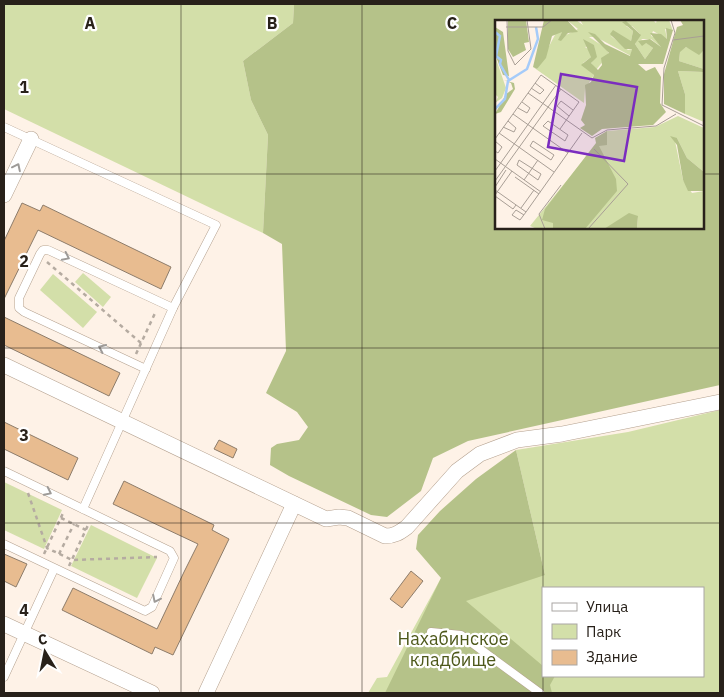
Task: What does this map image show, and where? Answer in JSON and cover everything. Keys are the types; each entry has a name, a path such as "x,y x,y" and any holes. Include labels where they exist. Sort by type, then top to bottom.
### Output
{"street":[{"path":"4,195 31,139"},
{"path":"4,364 326,519 348,518 385,536 398,534 407,528 457,471 480,454 517,440 562,434 720,402"},
{"path":"206,693 294,504"},
{"path":"4,624 152,693"}],"lane":[{"path":"4,127 216,225 173,308 83,509"},
{"path":"146,369 19,308 19,298 43,250 54,251 173,308"},
{"path":"4,471 170,551 174,556 174,562 152,607 145,611 4,544"},
{"path":"4,677 54,569"},
{"path":"431,632 460,634 540,693"}],"path":[{"path":"39,256 141,343"},
{"path":"132,362 160,302"},
{"path":"24,481 47,548 72,560 174,556"},
{"path":"40,562 69,502"},
{"path":"65,574 94,515"},
{"path":"61,518 86,530"},
{"path":"59,554 74,524"}],"green space":[{"path":"4,4 294,4 293,23 243,61 251,100 268,135 263,233 4,109"},
{"path":"294,4 720,4 720,385 468,441 433,458 421,491 387,517 371,515 270,465 271,448 277,444 299,440 308,427 297,412 266,393 286,351 282,244 263,233 268,135 251,100 243,61 293,23"},
{"path":"83,273 111,297 103,307 75,282"},
{"path":"53,274 97,312 83,328 40,290"},
{"name":"Нахабинское кладбище","path":"720,410 720,693 368,693 377,678 387,677 441,578 545,575 516,450 628,432"},
{"name":"Нахабинское кладбище","path":"516,450 545,575 466,601 542,665 542,677 554,677 550,685 552,693 385,693 441,578 416,549 418,535 440,511 476,479"},
{"path":"4,482 62,510 44,549 4,530"},
{"path":"91,525 157,558 137,598 71,566"}],"building":[{"path":"22,203 40,211 43,205 171,267 161,289 38,230 4,299 4,241"},
{"path":"4,317 120,373 109,396 4,345"},
{"path":"4,422 78,458 68,480 4,449"},
{"path":"219,440 237,449 233,458 214,449"},
{"path":"124,481 214,525 212,530 229,539 173,655 155,647 152,654 62,610 73,588 157,629 198,544 113,504"},
{"path":"4,554 27,564 16,587 4,581"},
{"path":"411,571 423,581 402,608 390,599"}]}
